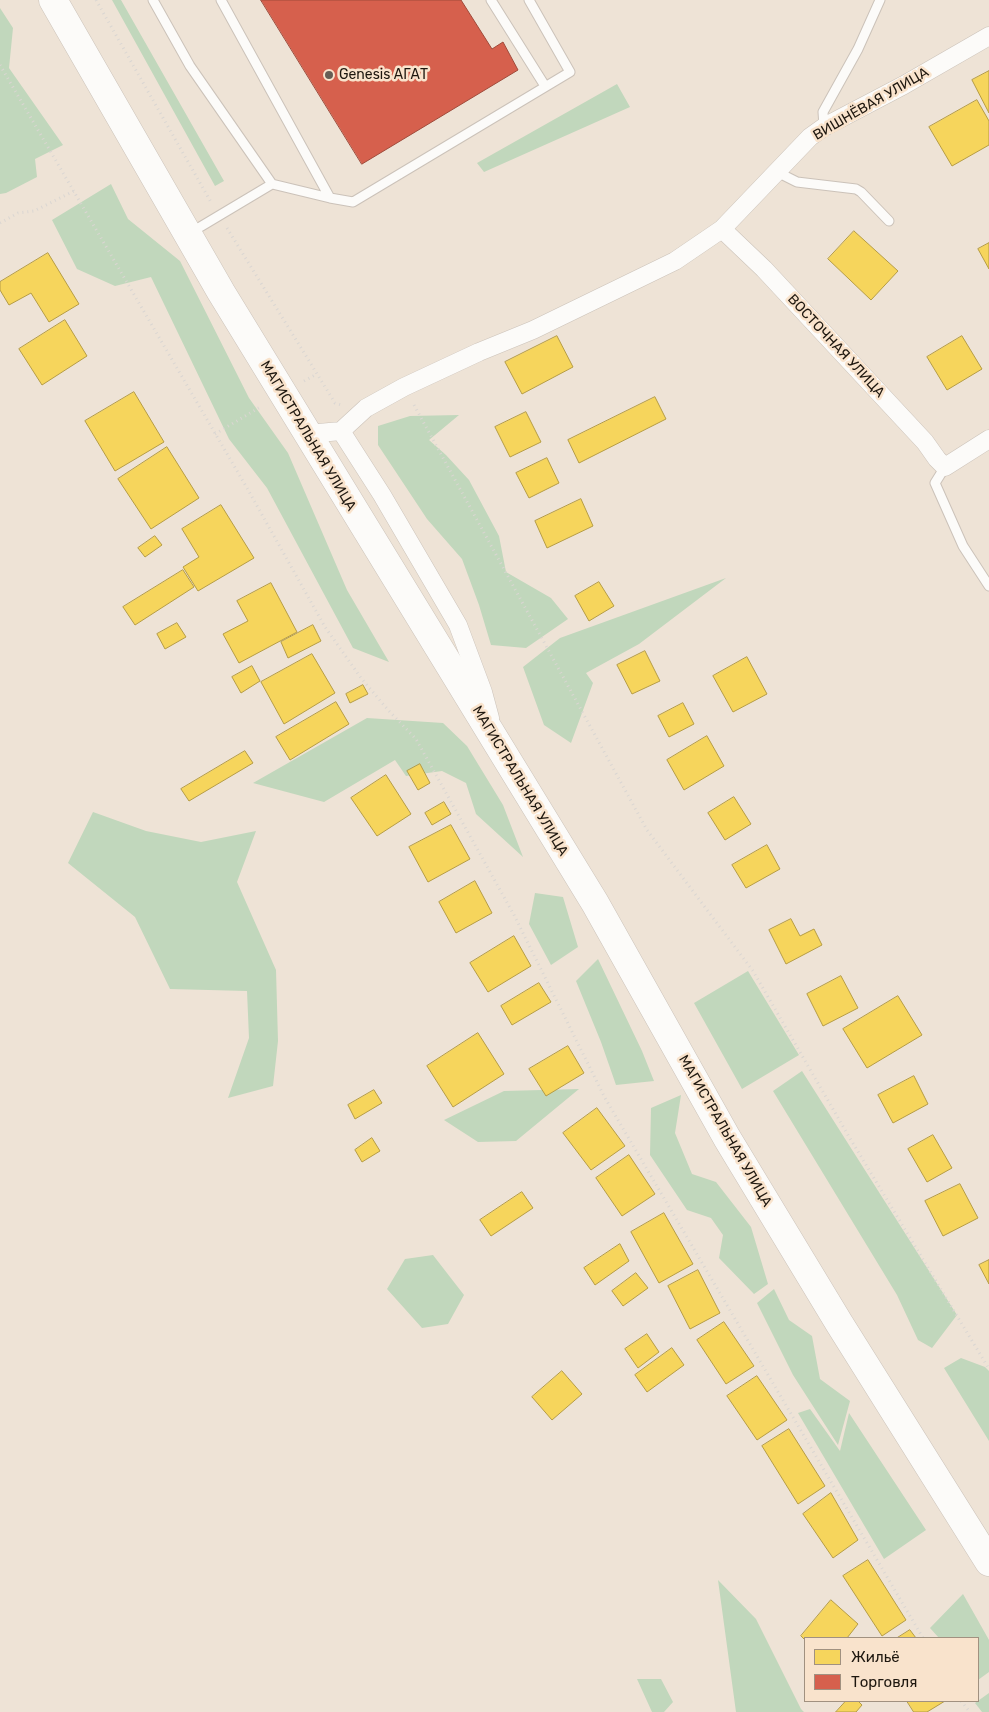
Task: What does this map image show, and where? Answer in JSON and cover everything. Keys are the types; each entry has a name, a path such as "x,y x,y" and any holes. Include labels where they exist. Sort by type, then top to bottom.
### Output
{"main road":[{"name":"МАГИСТРАЛЬНАЯ УЛИЦА","path":"52,0 188,235 307,434 595,902 727,1138 839,1323 989,1562"}],"street":[{"name":"ВИШНЁВАЯ УЛИЦА","path":"341,431 366,408 404,387 479,352 533,330 675,261 722,229 810,137 824,127 989,36"},
{"name":"ВОСТОЧНАЯ УЛИЦА","path":"722,229 764,269 925,442 945,467"},
{"path":"307,434 341,431 382,495 458,625 483,692 496,742"},
{"path":"945,467 989,439"}],"lane":[{"path":"153,0 190,66 272,184 353,202 570,72 529,0"},
{"path":"221,0 330,198"},
{"path":"491,0 545,86"},
{"path":"824,127 823,112 858,49 880,0"},
{"path":"777,172 797,182 856,189 888,221"},
{"path":"188,235 272,184"},
{"path":"945,467 935,483 963,546 989,586"}],"path":[{"path":"96,0 219,216 335,403 343,405"},
{"path":"0,65 326,627 361,678 416,739 514,915 605,1098 922,1637"},
{"path":"0,223 18,213 34,211 74,191"},
{"path":"404,387 647,830 753,970 848,1134 989,1369"}],"green space":[{"path":"112,0 121,0 224,181 215,186"},
{"path":"0,8 13,28 9,68 63,145 35,159 37,177 6,193 0,194"},
{"path":"617,84 630,107 484,172 477,163"},
{"path":"111,184 128,219 180,261 249,398 288,453 347,590 389,662 353,648 267,488 229,439 151,277 115,286 77,269 52,220"},
{"path":"459,415 429,440 469,480 499,536 506,572 551,598 568,619 526,648 491,645 462,559 427,519 378,445 378,426 410,416"},
{"path":"726,578 639,644 586,673 593,683 571,743 544,725 523,667 560,638"},
{"path":"367,718 443,723 467,746 503,805 523,857 476,814 466,783 442,771 406,776 395,760 324,802 253,783"},
{"path":"93,812 146,831 201,842 256,831 237,882 276,970 278,1041 273,1086 228,1098 249,1038 247,991 170,989 135,917 68,863"},
{"path":"535,893 563,897 578,947 551,965 529,924"},
{"path":"598,959 642,1051 654,1081 616,1085 576,981"},
{"path":"748,971 799,1055 742,1089 694,1003"},
{"path":"802,1071 957,1315 932,1348 918,1340 897,1295 773,1091"},
{"path":"579,1089 516,1141 478,1142 444,1120 504,1091"},
{"path":"681,1095 675,1133 692,1174 716,1182 751,1227 768,1284 754,1294 719,1258 723,1235 711,1218 687,1210 650,1155 651,1108"},
{"path":"433,1255 464,1295 448,1324 422,1328 387,1289 405,1259"},
{"path":"774,1289 789,1320 812,1336 820,1379 850,1401 838,1445 793,1375 757,1303"},
{"path":"961,1358 985,1367 989,1371 989,1441 944,1368"},
{"path":"810,1409 840,1451 849,1413 926,1530 884,1559 798,1413"},
{"path":"718,1580 756,1619 804,1712 736,1712"},
{"path":"963,1594 989,1640 989,1672 979,1679 979,1637 938,1637 930,1628"},
{"path":"637,1679 661,1679 673,1702 664,1712 652,1712"},
{"path":"989,1693 989,1712 982,1712 975,1703 979,1702"}],"building: Жильё":[{"path":"989,71 989,113 972,80"},
{"path":"977,100 989,121 989,145 952,166 929,127"},
{"path":"854,231 898,271 871,300 828,259"},
{"path":"989,243 989,269 978,249"},
{"path":"48,253 79,304 49,322 31,293 9,305 0,290 0,282"},
{"path":"65,320 87,356 42,385 19,349"},
{"path":"557,336 573,367 522,394 505,362"},
{"path":"962,336 982,369 947,390 927,357"},
{"path":"134,392 164,442 115,471 85,421"},
{"path":"655,397 666,419 579,463 568,440"},
{"path":"526,412 541,442 510,457 495,427"},
{"path":"167,447 199,498 151,529 118,479"},
{"path":"547,458 559,483 529,498 516,473"},
{"path":"581,499 593,526 547,548 535,521"},
{"path":"221,505 254,558 198,591 183,567 199,557 182,529"},
{"path":"155,536 162,545 145,557 138,548"},
{"path":"183,570 194,587 135,625 123,607"},
{"path":"599,582 614,606 589,621 575,596"},
{"path":"271,583 297,632 239,663 223,634 248,621 237,601"},
{"path":"177,623 186,637 165,649 157,634"},
{"path":"313,625 321,641 288,658 281,642"},
{"path":"645,651 660,681 632,694 617,665"},
{"path":"312,654 335,693 284,724 261,682"},
{"path":"747,657 767,694 733,712 713,676"},
{"path":"252,666 260,681 241,693 232,677"},
{"path":"363,685 368,694 350,703 346,694"},
{"path":"336,702 349,724 290,760 276,737"},
{"path":"683,703 694,724 669,737 658,716"},
{"path":"707,736 724,766 684,790 667,760"},
{"path":"245,751 253,763 189,801 181,789"},
{"path":"420,764 430,783 418,790 407,771"},
{"path":"386,775 411,814 377,836 351,798"},
{"path":"734,797 751,824 725,840 708,813"},
{"path":"444,802 451,814 432,825 425,813"},
{"path":"451,825 470,859 428,882 409,847"},
{"path":"767,845 780,869 746,888 732,865"},
{"path":"475,881 492,913 456,933 439,902"},
{"path":"791,919 800,936 814,929 822,945 786,964 769,930"},
{"path":"514,936 531,966 488,992 470,963"},
{"path":"841,976 858,1008 823,1026 807,994"},
{"path":"539,983 551,1002 512,1025 501,1006"},
{"path":"898,996 922,1035 867,1068 843,1029"},
{"path":"478,1033 504,1074 453,1107 427,1066"},
{"path":"568,1046 584,1073 546,1096 529,1069"},
{"path":"914,1076 928,1104 893,1123 878,1095"},
{"path":"374,1090 382,1103 355,1119 348,1105"},
{"path":"597,1108 625,1146 591,1170 563,1133"},
{"path":"933,1135 952,1168 927,1182 908,1149"},
{"path":"372,1138 380,1151 362,1162 355,1150"},
{"path":"629,1155 655,1194 622,1216 596,1178"},
{"path":"960,1184 978,1218 943,1236 925,1201"},
{"path":"522,1192 533,1208 491,1236 480,1220"},
{"path":"664,1213 693,1264 659,1283 631,1232"},
{"path":"620,1244 629,1261 595,1285 584,1268"},
{"path":"989,1260 989,1284 979,1265"},
{"path":"698,1270 720,1313 690,1329 668,1286"},
{"path":"636,1273 648,1288 623,1306 612,1291"},
{"path":"724,1322 754,1366 726,1384 697,1340"},
{"path":"647,1334 659,1352 638,1368 625,1349"},
{"path":"672,1348 684,1365 647,1392 635,1375"},
{"path":"562,1371 582,1394 552,1420 532,1397"},
{"path":"757,1376 787,1420 757,1440 727,1396"},
{"path":"789,1429 825,1486 798,1504 762,1446"},
{"path":"831,1493 858,1540 833,1558 803,1514"},
{"path":"868,1560 906,1620 882,1636 843,1576"},
{"path":"831,1600 858,1624 848,1637 804,1637 804,1639 801,1636"},
{"path":"910,1630 915,1637 899,1637"},
{"path":"845,1702 859,1702 862,1705 856,1712 836,1712"},
{"path":"908,1702 943,1702 927,1712 914,1712"}],"building: Торговля":[{"path":"261,0 461,0 492,49 503,42 518,70 362,164"}],"place":[{"name":"Genesis АГАТ","path":"329,75"}]}
